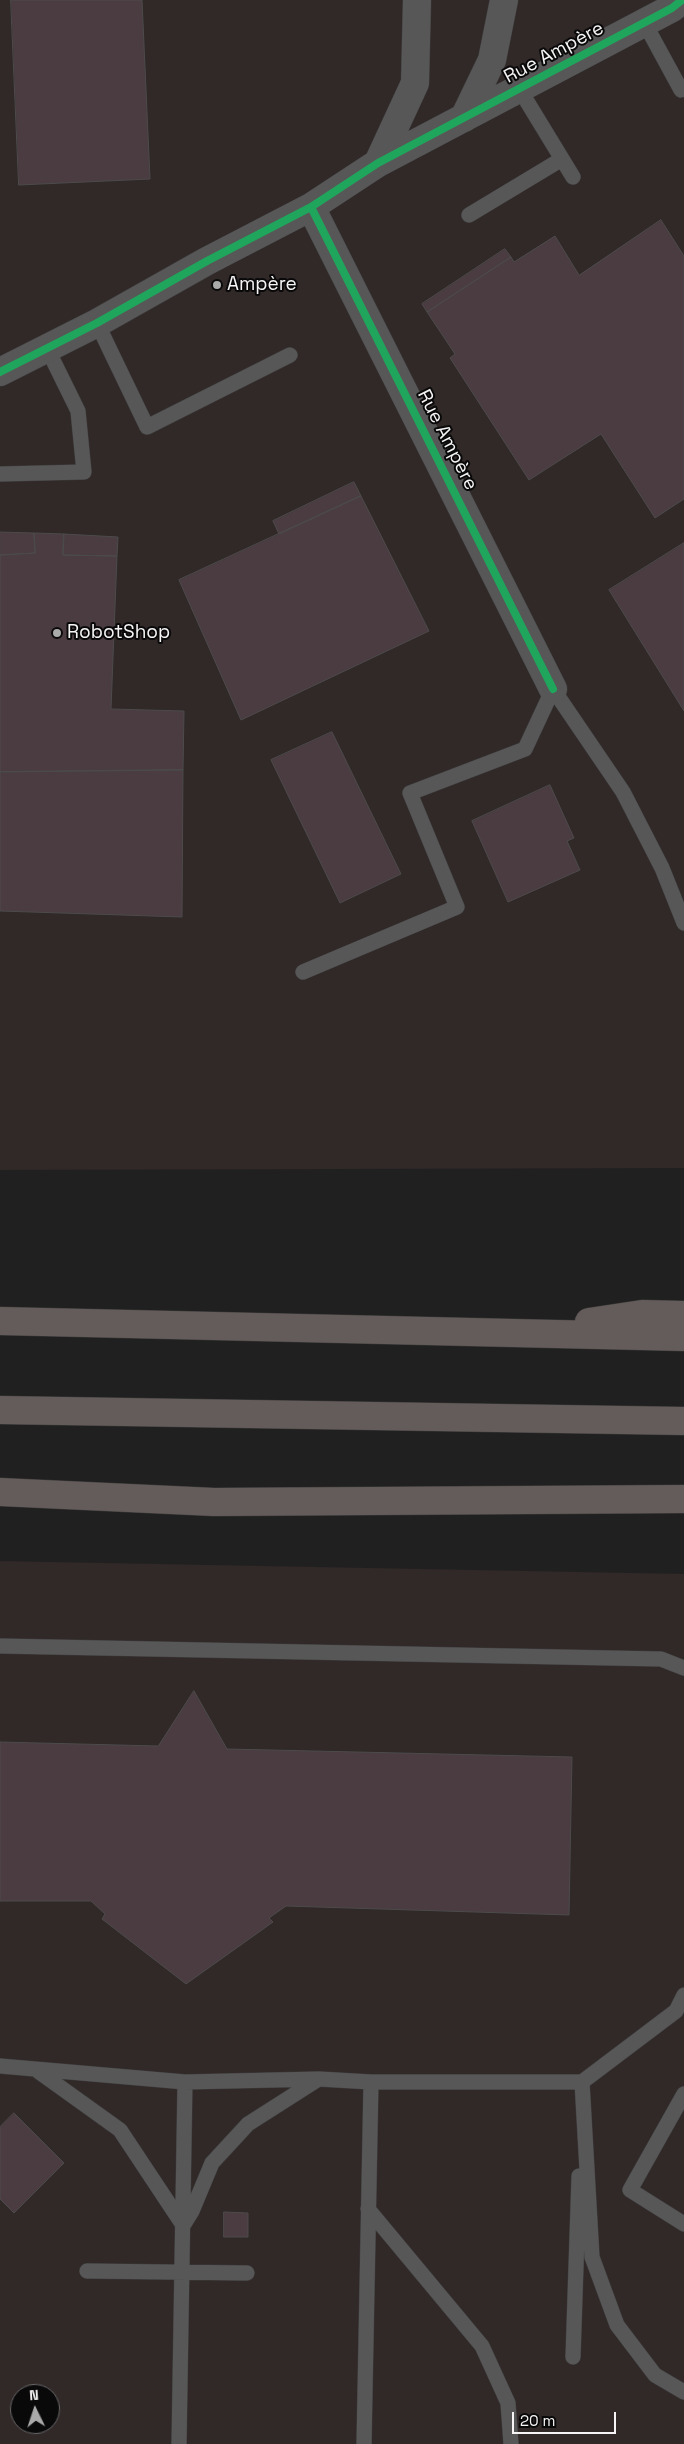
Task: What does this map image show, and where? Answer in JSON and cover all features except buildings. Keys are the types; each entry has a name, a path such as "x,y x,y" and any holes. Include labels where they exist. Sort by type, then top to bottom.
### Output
{"highway":[{"path":"516,1332 642,1314 684,1315"},
{"path":"0,1321 516,1332 684,1338"},
{"path":"0,1410 684,1421"},
{"path":"4,1493 214,1502 684,1499"}],"street":[{"path":"378,163 415,83 417,0"},
{"name":"Rue Ampère","path":"464,118 492,60 504,0"},
{"name":"Rue Ampère","path":"0,372 97,323 207,261 311,207 378,163 520,90 672,8 682,0"},
{"name":"Rue Ampère","path":"311,207 554,689"}],"lane":[{"path":"644,22 681,90 684,88"},
{"path":"520,90 573,177"},
{"path":"469,215 562,159"},
{"path":"97,323 147,427 290,355"},
{"path":"0,474 84,472 78,411 47,348"},
{"path":"554,689 623,792 662,868 684,923"},
{"path":"303,972 457,907 410,793 525,749 554,689"},
{"path":"0,1646 684,1658"},
{"path":"661,1659 684,1668"},
{"path":"0,2066 185,2082 319,2079 371,2082 582,2082 676,2010 684,1995"},
{"path":"35,2069 120,2130 183,2225"},
{"path":"183,2225 192,2211 212,2163 248,2124 319,2079"},
{"path":"179,2444 180,2273 183,2225 185,2082"},
{"path":"364,2444 371,2082"},
{"path":"573,2357 582,2082"},
{"path":"582,2082 592,2257 617,2325 656,2375 684,2392"},
{"path":"684,2094 630,2190 684,2224"},
{"path":"368,2209 482,2346 508,2403 511,2444"},
{"path":"87,2270 247,2273"}],"shaded area":[{"path":"0,0 684,0 684,1168 0,1170"},
{"path":"0,1561 684,1574 684,2444 0,2444"}],"cycle path":[{"path":"0,372 97,323 207,261 311,207 378,163 672,8 682,0"},
{"path":"311,207 553,689"}],"place":[{"name":"Ampère","path":"217,285"},
{"name":"RobotShop","path":"57,633"}]}
